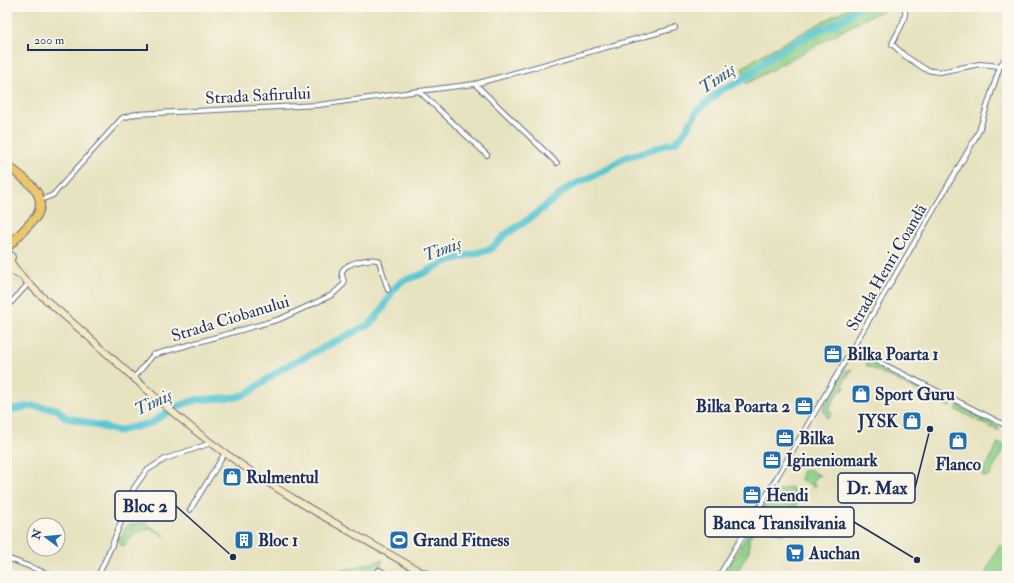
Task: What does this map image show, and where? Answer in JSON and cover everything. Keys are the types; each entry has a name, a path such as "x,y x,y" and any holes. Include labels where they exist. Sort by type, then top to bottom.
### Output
{"highway":[{"path":"7,164 37,191 41,200 39,211 8,258"}],"main road":[{"path":"8,258 29,283 180,419 211,443 306,505 421,574 432,576"}],"street":[{"path":"905,7 906,15 904,22 892,44 905,56 925,69 940,72 980,64 1000,66"},
{"name":"Strada Safirului","path":"41,200 53,195 122,118 128,116 319,105 475,84 675,28"},
{"name":"Strada Henri Coandă","path":"719,576 853,349 978,131 1000,66 1007,56"},
{"path":"475,84 557,163"},
{"path":"419,91 487,155"},
{"name":"Strada Ciobanului","path":"134,378 153,355 280,319 332,295 343,287 345,282 341,274 346,269 364,260 370,259 379,261 388,290"},
{"path":"7,307 29,283"},
{"path":"853,349 1007,426"},
{"path":"98,576 112,546 134,488 146,471 165,459 211,443"},
{"path":"190,510 225,453"},
{"path":"7,558 54,576"},
{"path":"379,570 390,576"}],"green space":[{"path":"850,7 892,7 866,18 746,84 742,68 758,57"},
{"path":"868,360 950,402 950,407 866,365"},
{"path":"852,369 842,385 845,387 843,391 840,390 828,410 832,412 829,418 827,417 823,408 845,371"},
{"path":"958,406 999,426 999,431 956,410"},
{"path":"998,443 1005,445 990,475 987,477 982,475"},
{"path":"808,469 821,476 817,475 813,483 816,485 815,487 800,479 803,471"},
{"path":"789,487 802,493 782,535 758,524 749,538 749,551 735,576 723,576 771,493"},
{"path":"144,522 165,536 153,530 148,530 134,536 124,546 119,544 126,526"},
{"path":"999,545 1007,549 1007,576 984,576"},
{"path":"383,560 376,576 321,576"}],"waterway":[{"name":"Timiș","path":"7,410 32,406 57,409 65,417 118,431 151,423 174,408 195,400 237,397 248,393 283,368 370,324 382,310 393,290 402,281 420,275 447,261 491,249 506,234 529,219 568,188 605,170 624,158 675,142 682,136 698,110 721,90 744,79 773,55 816,31 833,25 862,7"}],"place":[{"name":"Bilka Poarta 1","path":"833,354"},
{"name":"Sport Guru","path":"861,394"},
{"name":"Bilka Poarta 2","path":"804,406"},
{"name":"JYSK","path":"912,421"},
{"name":"Dr. Max","path":"930,429"},
{"name":"Bilka","path":"785,438"},
{"name":"Flanco","path":"958,441"},
{"name":"Igineniomark","path":"772,460"},
{"name":"Rulmentul","path":"232,477"},
{"name":"Hendi","path":"752,495"},
{"name":"Bloc 1","path":"244,540"},
{"name":"Grand Fitness","path":"399,540"},
{"name":"Auchan","path":"795,553"},
{"name":"Bloc 2","path":"233,557"},
{"name":"Banca Transilvania","path":"917,560"}]}
